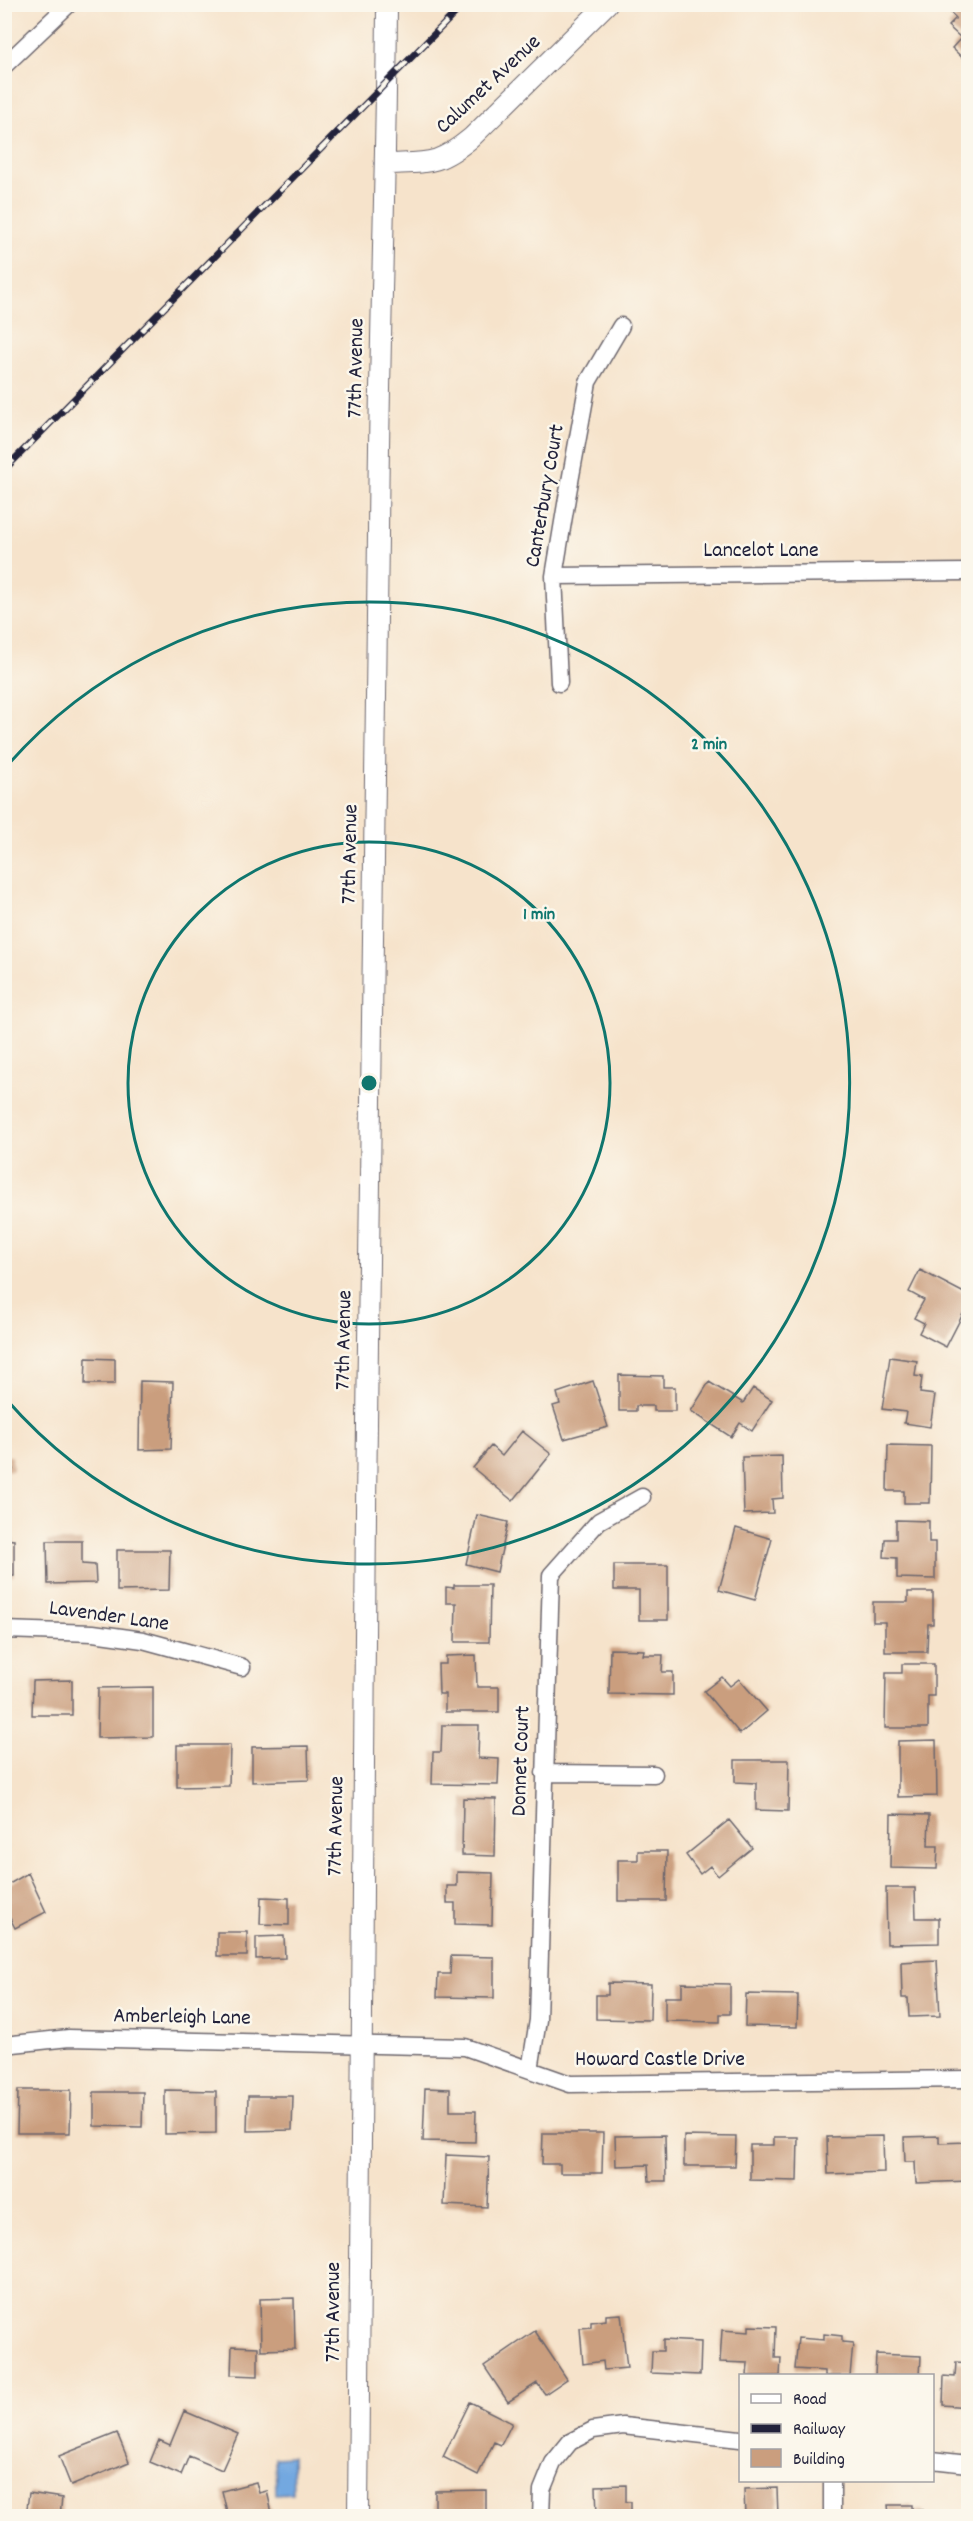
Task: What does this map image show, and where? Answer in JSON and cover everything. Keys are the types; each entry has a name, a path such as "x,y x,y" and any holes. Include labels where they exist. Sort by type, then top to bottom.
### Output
{"street":[{"path":"4,66 69,4"},
{"name":"77th Avenue","path":"358,2517 359,2044 378,528 387,4"},
{"name":"Calumet Avenue","path":"386,164 429,162 445,158 454,152 607,4"},
{"name":"Canterbury Court","path":"559,683 554,576 588,381 621,326"},
{"name":"Lancelot Lane","path":"554,576 969,572"},
{"name":"Donnet Court","path":"530,2070 537,2020 551,1575 599,1521 642,1497"},
{"name":"Lavender Lane","path":"4,1630 93,1633 143,1640 242,1667"},
{"path":"544,1773 654,1774"},
{"name":"Amberleigh Lane","path":"4,2044 69,2038 359,2044"},
{"name":"Howard Castle Drive","path":"359,2044 465,2046 570,2084 969,2079"},
{"path":"541,2517 542,2490 553,2463 570,2442 593,2430 623,2426 739,2439"},
{"path":"934,2460 969,2464"},
{"path":"832,2482 832,2517"}],"water":[{"path":"292,2456 293,2493 276,2494 275,2457"}],"building":[{"path":"955,4 968,4 968,63 952,48 961,38 948,26 956,18 949,11"},
{"path":"920,1270 968,1295 968,1304 946,1347 919,1333 924,1323 914,1318 924,1300 909,1292"},
{"path":"890,1357 917,1361 915,1376 922,1377 920,1393 935,1395 930,1427 904,1423 906,1412 882,1409"},
{"path":"86,1358 115,1359 115,1384 85,1384"},
{"path":"619,1375 663,1376 663,1387 675,1387 675,1411 654,1411 654,1406 636,1406 636,1411 619,1411"},
{"path":"140,1381 173,1382 171,1449 139,1450"},
{"path":"593,1381 608,1427 564,1439 553,1406 560,1404 557,1393"},
{"path":"709,1382 743,1403 753,1388 772,1400 752,1431 740,1423 731,1437 691,1411"},
{"path":"522,1431 551,1454 513,1501 473,1468 491,1446 502,1456"},
{"path":"888,1445 931,1446 930,1503 904,1503 904,1491 887,1491"},
{"path":"4,1456 12,1456 13,1470 4,1471"},
{"path":"782,1456 783,1498 772,1499 773,1513 744,1514 742,1457"},
{"path":"477,1515 508,1522 497,1572 466,1564"},
{"path":"896,1520 929,1521 929,1542 935,1542 935,1579 897,1578 897,1558 884,1557 885,1539 896,1539"},
{"path":"736,1528 772,1539 755,1600 719,1590"},
{"path":"4,1539 14,1540 14,1576 4,1577"},
{"path":"47,1541 82,1541 82,1564 95,1565 96,1583 48,1584"},
{"path":"117,1550 170,1550 169,1590 117,1591"},
{"path":"614,1565 668,1565 668,1620 639,1620 639,1590 614,1590"},
{"path":"454,1585 490,1585 489,1642 455,1642 456,1603 446,1603 446,1587 454,1588"},
{"path":"908,1592 933,1592 933,1624 928,1624 927,1652 885,1652 885,1622 873,1622 873,1602 908,1602"},
{"path":"610,1649 644,1650 643,1655 663,1655 662,1672 673,1672 673,1695 609,1694"},
{"path":"476,1655 477,1687 499,1687 499,1712 445,1712 445,1694 439,1694 438,1664 446,1664 446,1656"},
{"path":"902,1664 934,1664 934,1696 928,1696 928,1728 885,1728 886,1673 902,1673"},
{"path":"722,1677 730,1686 739,1679 767,1711 740,1734 704,1691"},
{"path":"72,1680 72,1715 32,1715 33,1681"},
{"path":"153,1687 153,1737 97,1738 98,1688"},
{"path":"442,1725 479,1725 478,1758 499,1759 498,1785 432,1784 433,1752 441,1752"},
{"path":"936,1740 937,1796 898,1797 898,1741"},
{"path":"177,1745 230,1745 229,1786 177,1787"},
{"path":"308,1746 309,1780 252,1782 252,1747"},
{"path":"735,1760 789,1760 788,1811 756,1810 756,1783 735,1782"},
{"path":"463,1798 496,1799 495,1856 462,1855"},
{"path":"891,1814 929,1815 928,1846 938,1846 937,1869 890,1868"},
{"path":"729,1820 752,1848 718,1876 710,1866 700,1874 686,1855"},
{"path":"638,1851 667,1851 666,1901 618,1901 618,1860 638,1860"},
{"path":"457,1872 493,1873 492,1925 455,1924 455,1903 447,1903 447,1886 457,1886"},
{"path":"28,1873 46,1912 15,1928 4,1906 4,1887"},
{"path":"886,1888 915,1888 916,1918 939,1918 939,1943 887,1944"},
{"path":"261,1897 289,1898 289,1925 260,1924"},
{"path":"217,1932 247,1932 247,1956 217,1956"},
{"path":"284,1936 285,1958 256,1959 256,1937"},
{"path":"451,1956 494,1957 494,1998 437,1997 438,1974 450,1974"},
{"path":"937,1960 940,2016 909,2017 908,1998 902,1998 901,1962"},
{"path":"608,1983 651,1984 650,2020 596,2019 596,1995 608,1995"},
{"path":"682,1983 730,1984 730,2014 720,2014 720,2022 665,2021 665,1997 682,1997"},
{"path":"746,1994 798,1995 797,2027 745,2026"},
{"path":"425,2088 450,2089 450,2111 476,2111 475,2142 423,2141"},
{"path":"18,2090 71,2090 70,2133 17,2133"},
{"path":"165,2090 216,2091 216,2133 165,2134"},
{"path":"94,2092 143,2092 142,2127 94,2126"},
{"path":"248,2096 293,2096 292,2130 247,2131"},
{"path":"543,2133 603,2133 602,2173 560,2173 560,2164 542,2164"},
{"path":"665,2135 666,2181 649,2181 648,2165 616,2166 615,2136"},
{"path":"684,2136 736,2137 735,2166 684,2166"},
{"path":"883,2136 884,2172 828,2174 827,2137"},
{"path":"939,2136 939,2143 968,2142 968,2181 916,2183 915,2162 905,2162 904,2137"},
{"path":"774,2137 798,2137 797,2181 750,2180 750,2145 774,2145"},
{"path":"446,2155 489,2157 487,2207 444,2205"},
{"path":"294,2298 295,2349 261,2350 260,2299"},
{"path":"621,2314 627,2368 604,2370 603,2361 583,2364 580,2328 591,2327 591,2322 606,2320 606,2315"},
{"path":"749,2326 776,2327 775,2358 781,2358 780,2374 747,2374 748,2363 720,2362 722,2330 749,2332"},
{"path":"535,2331 567,2379 545,2394 537,2383 508,2402 484,2366"},
{"path":"824,2334 842,2336 842,2342 853,2343 850,2374 825,2374 825,2371 795,2369 798,2338 824,2340"},
{"path":"663,2340 701,2342 700,2375 651,2373 652,2351 663,2351"},
{"path":"232,2346 258,2347 258,2376 231,2375"},
{"path":"876,2354 921,2356 920,2374 875,2374"},
{"path":"956,2362 968,2363 968,2407 943,2405 944,2376 955,2377"},
{"path":"470,2402 512,2423 501,2445 494,2442 478,2475 443,2457"},
{"path":"184,2411 238,2434 222,2470 189,2456 181,2475 150,2462 159,2440 170,2445"},
{"path":"117,2433 129,2462 71,2486 59,2456"},
{"path":"256,2482 259,2493 267,2491 272,2513 266,2516 228,2516 222,2491"},
{"path":"626,2485 626,2502 631,2502 631,2516 597,2516 596,2486"},
{"path":"777,2488 778,2516 745,2516 744,2489"},
{"path":"486,2490 486,2516 435,2516 435,2491"},
{"path":"29,2493 62,2498 60,2516 26,2516"},
{"path":"888,2505 912,2505 912,2511 923,2510 923,2516 889,2516"}],"railway":[{"path":"4,470 464,4"}]}
